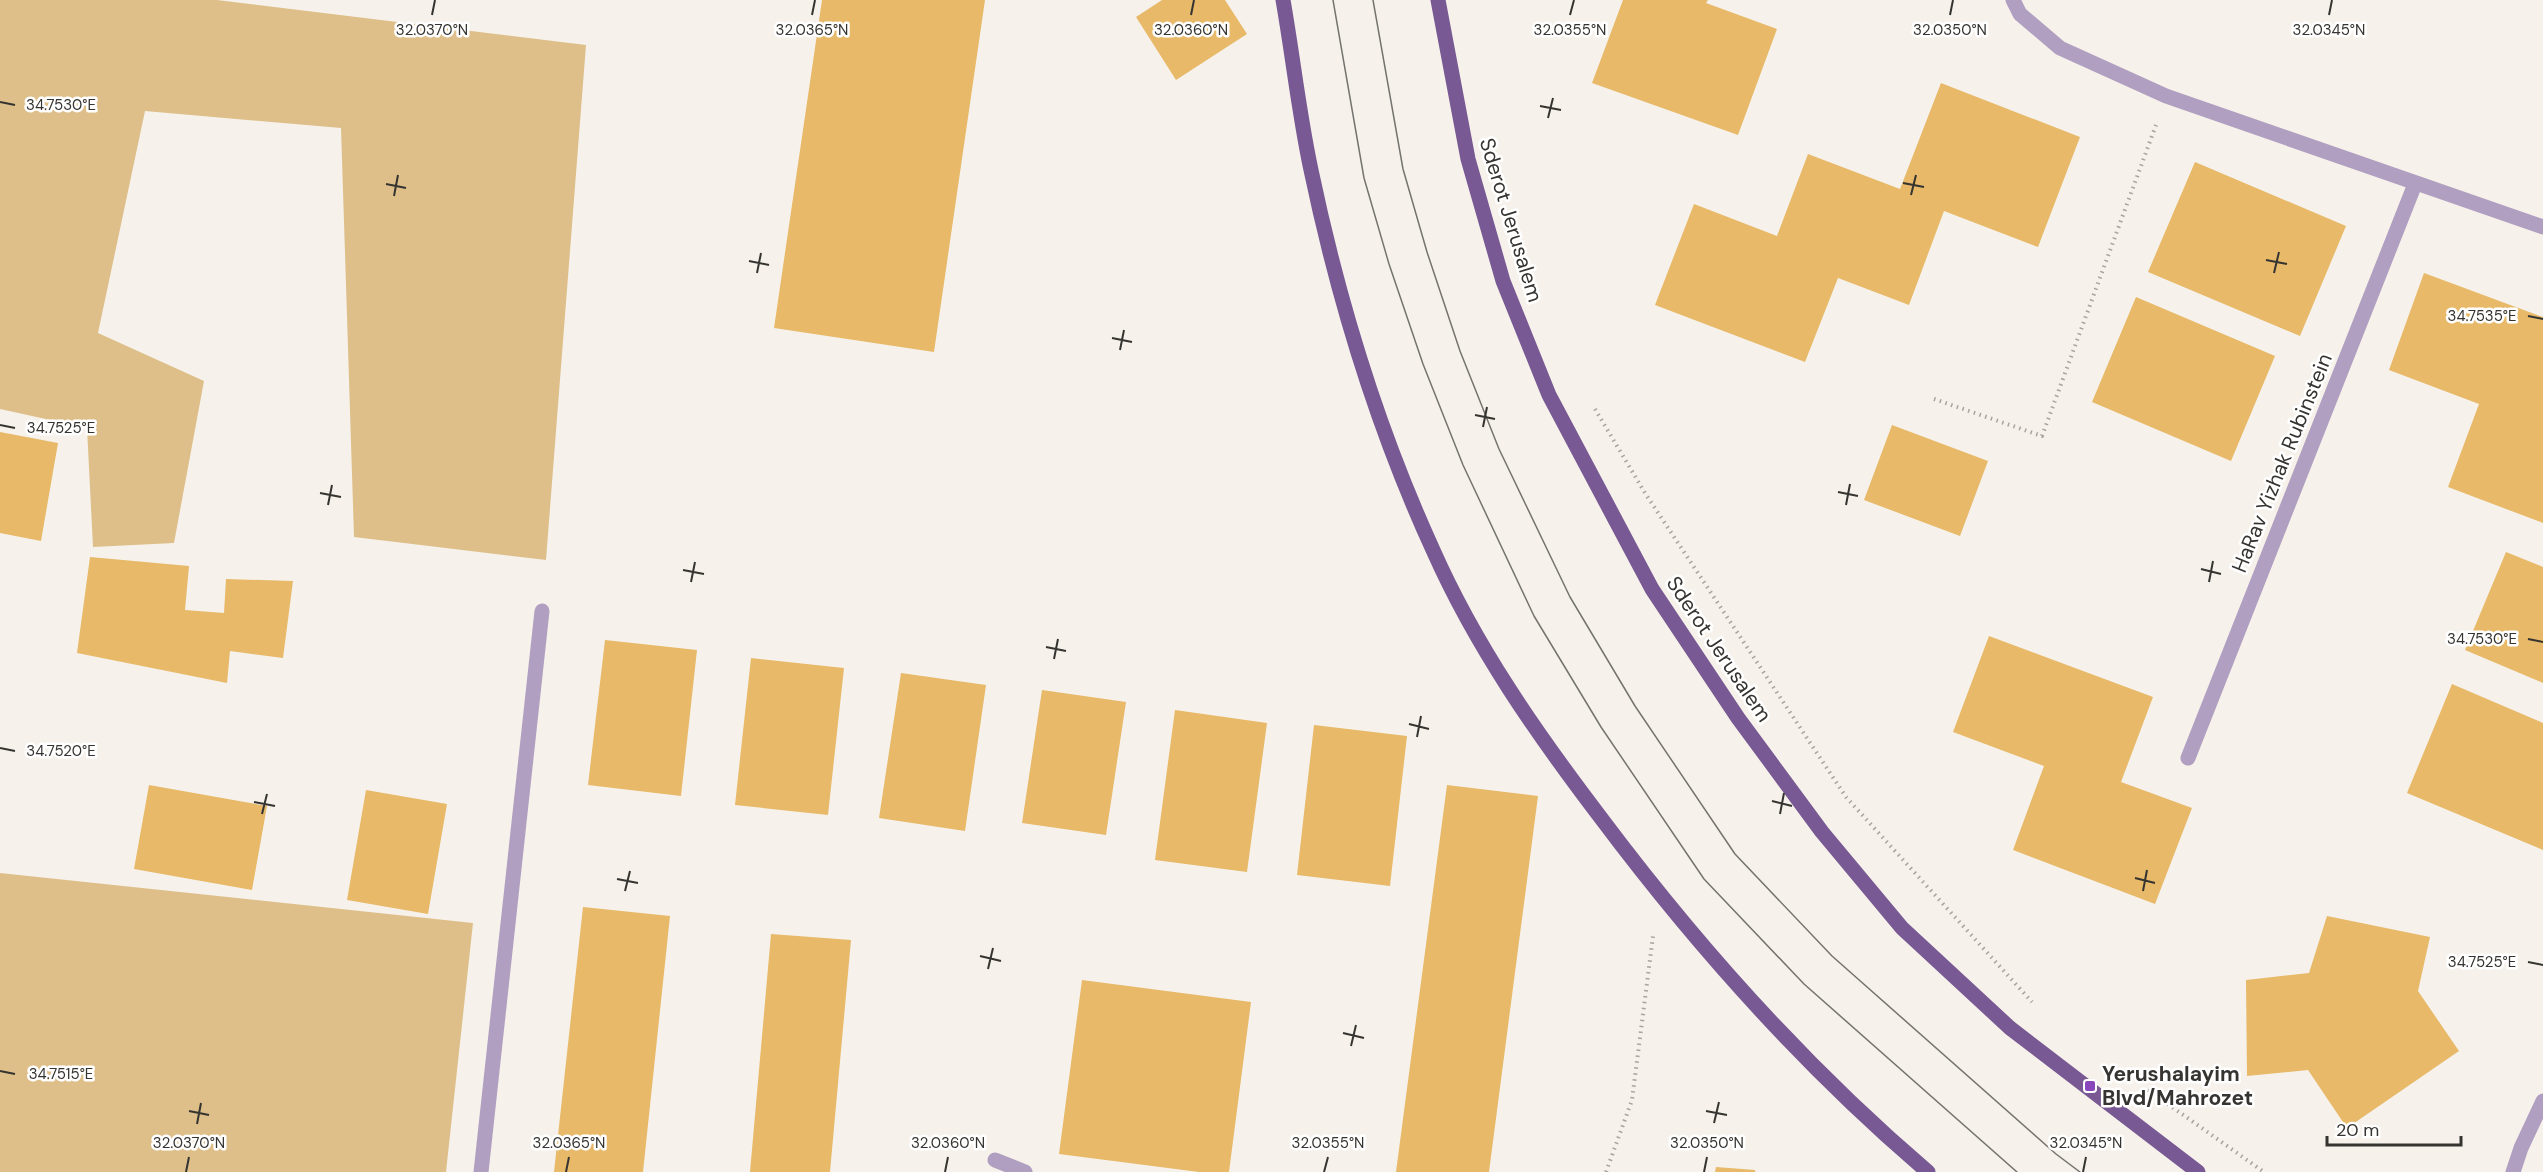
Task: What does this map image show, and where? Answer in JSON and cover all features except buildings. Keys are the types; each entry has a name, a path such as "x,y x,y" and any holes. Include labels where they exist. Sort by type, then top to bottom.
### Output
{"main road":[{"path":"1283,0 1311,170 1346,309 1389,441 1433,551 1484,651 1556,759 1658,894 1744,992 1875,1127 1928,1172"},
{"name":"Sderot Jerusalem","path":"1438,0 1468,159 1503,281 1550,395 1652,589 1738,718 1815,823 1902,928 2010,1028 2198,1172"}],"street":[{"path":"2013,0 2020,14 2060,48 2166,96 2543,227"},
{"name":"HaRav Yizhak Rubinstein","path":"2188,758 2415,184"},
{"path":"481,1172 542,611"},
{"path":"2512,1172 2543,1101"},
{"path":"2500,1172 2521,1148"},
{"path":"995,1160 1025,1172"}],"path":[{"path":"1934,399 2042,436 2166,96"},
{"path":"1592,403 1645,493 1846,797 2033,1004"},
{"path":"1606,1172 1632,1100 1658,894"},
{"path":"2141,1086 2264,1172"}],"shaded area":[{"path":"0,0 217,0 586,45 546,560 354,537 341,128 145,111 98,333 204,381 174,543 93,547 87,428 0,409"},
{"path":"0,873 473,923 446,1172 0,1172"}],"tram line":[{"path":"1333,0 1364,178 1389,264 1423,364 1463,465 1534,616 1601,727 1704,879 1804,984 2017,1172"},
{"path":"1373,0 1403,169 1427,252 1460,351 1499,449 1570,597 1635,706 1735,854 1832,956 2056,1154 2080,1172"}],"place":[{"name":"Yerushalayim Blvd/Mahrozet","path":"2090,1086"}]}
